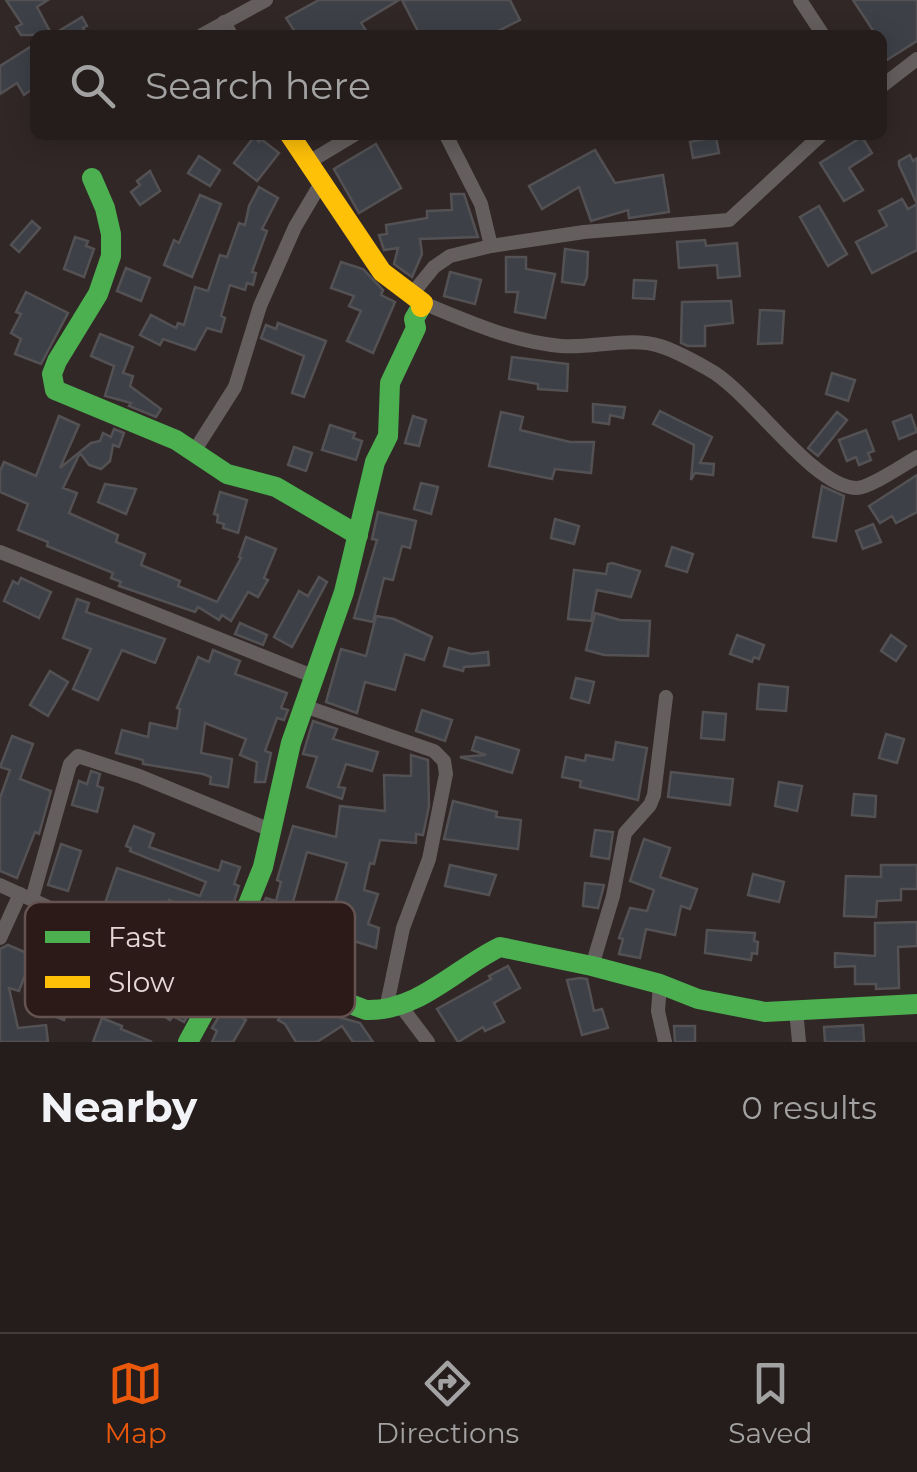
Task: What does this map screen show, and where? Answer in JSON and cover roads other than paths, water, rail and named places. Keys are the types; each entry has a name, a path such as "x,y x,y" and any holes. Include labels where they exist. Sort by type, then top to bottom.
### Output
{"street":[{"path":"228,28 266,0"},
{"path":"800,0 820,30"},
{"path":"887,82 917,59"},
{"path":"294,140 382,272 417,299 522,340 562,346 658,345 712,370 797,452 833,480 854,488 917,457"},
{"path":"309,162 346,140"},
{"path":"449,140 481,204 490,246"},
{"path":"248,902 273,831 291,743 344,592 375,462 388,436 390,383 416,328 417,299 434,267 450,256 490,246 584,232 729,220 816,140"},
{"path":"92,178 109,215 112,244 108,276 57,362 52,384 64,396 195,450 227,474 276,486 358,534"},
{"path":"195,450 235,387 260,306 295,227 321,182"},
{"path":"0,552 314,677"},
{"path":"592,966 625,833 654,795 666,697"},
{"path":"304,706 434,751 444,761 446,774 429,859 403,928 393,1007"},
{"path":"0,938 26,897 70,764 78,756 139,776 273,831"},
{"path":"0,884 37,902"},
{"path":"355,1009 393,1007 450,980 500,947 592,966 660,984 698,999 764,1012 917,1004"},
{"path":"660,984 658,1011 664,1042"},
{"path":"393,1007 428,1042"},
{"path":"796,1010 799,1042"},
{"path":"188,1042 203,1017"}]}
